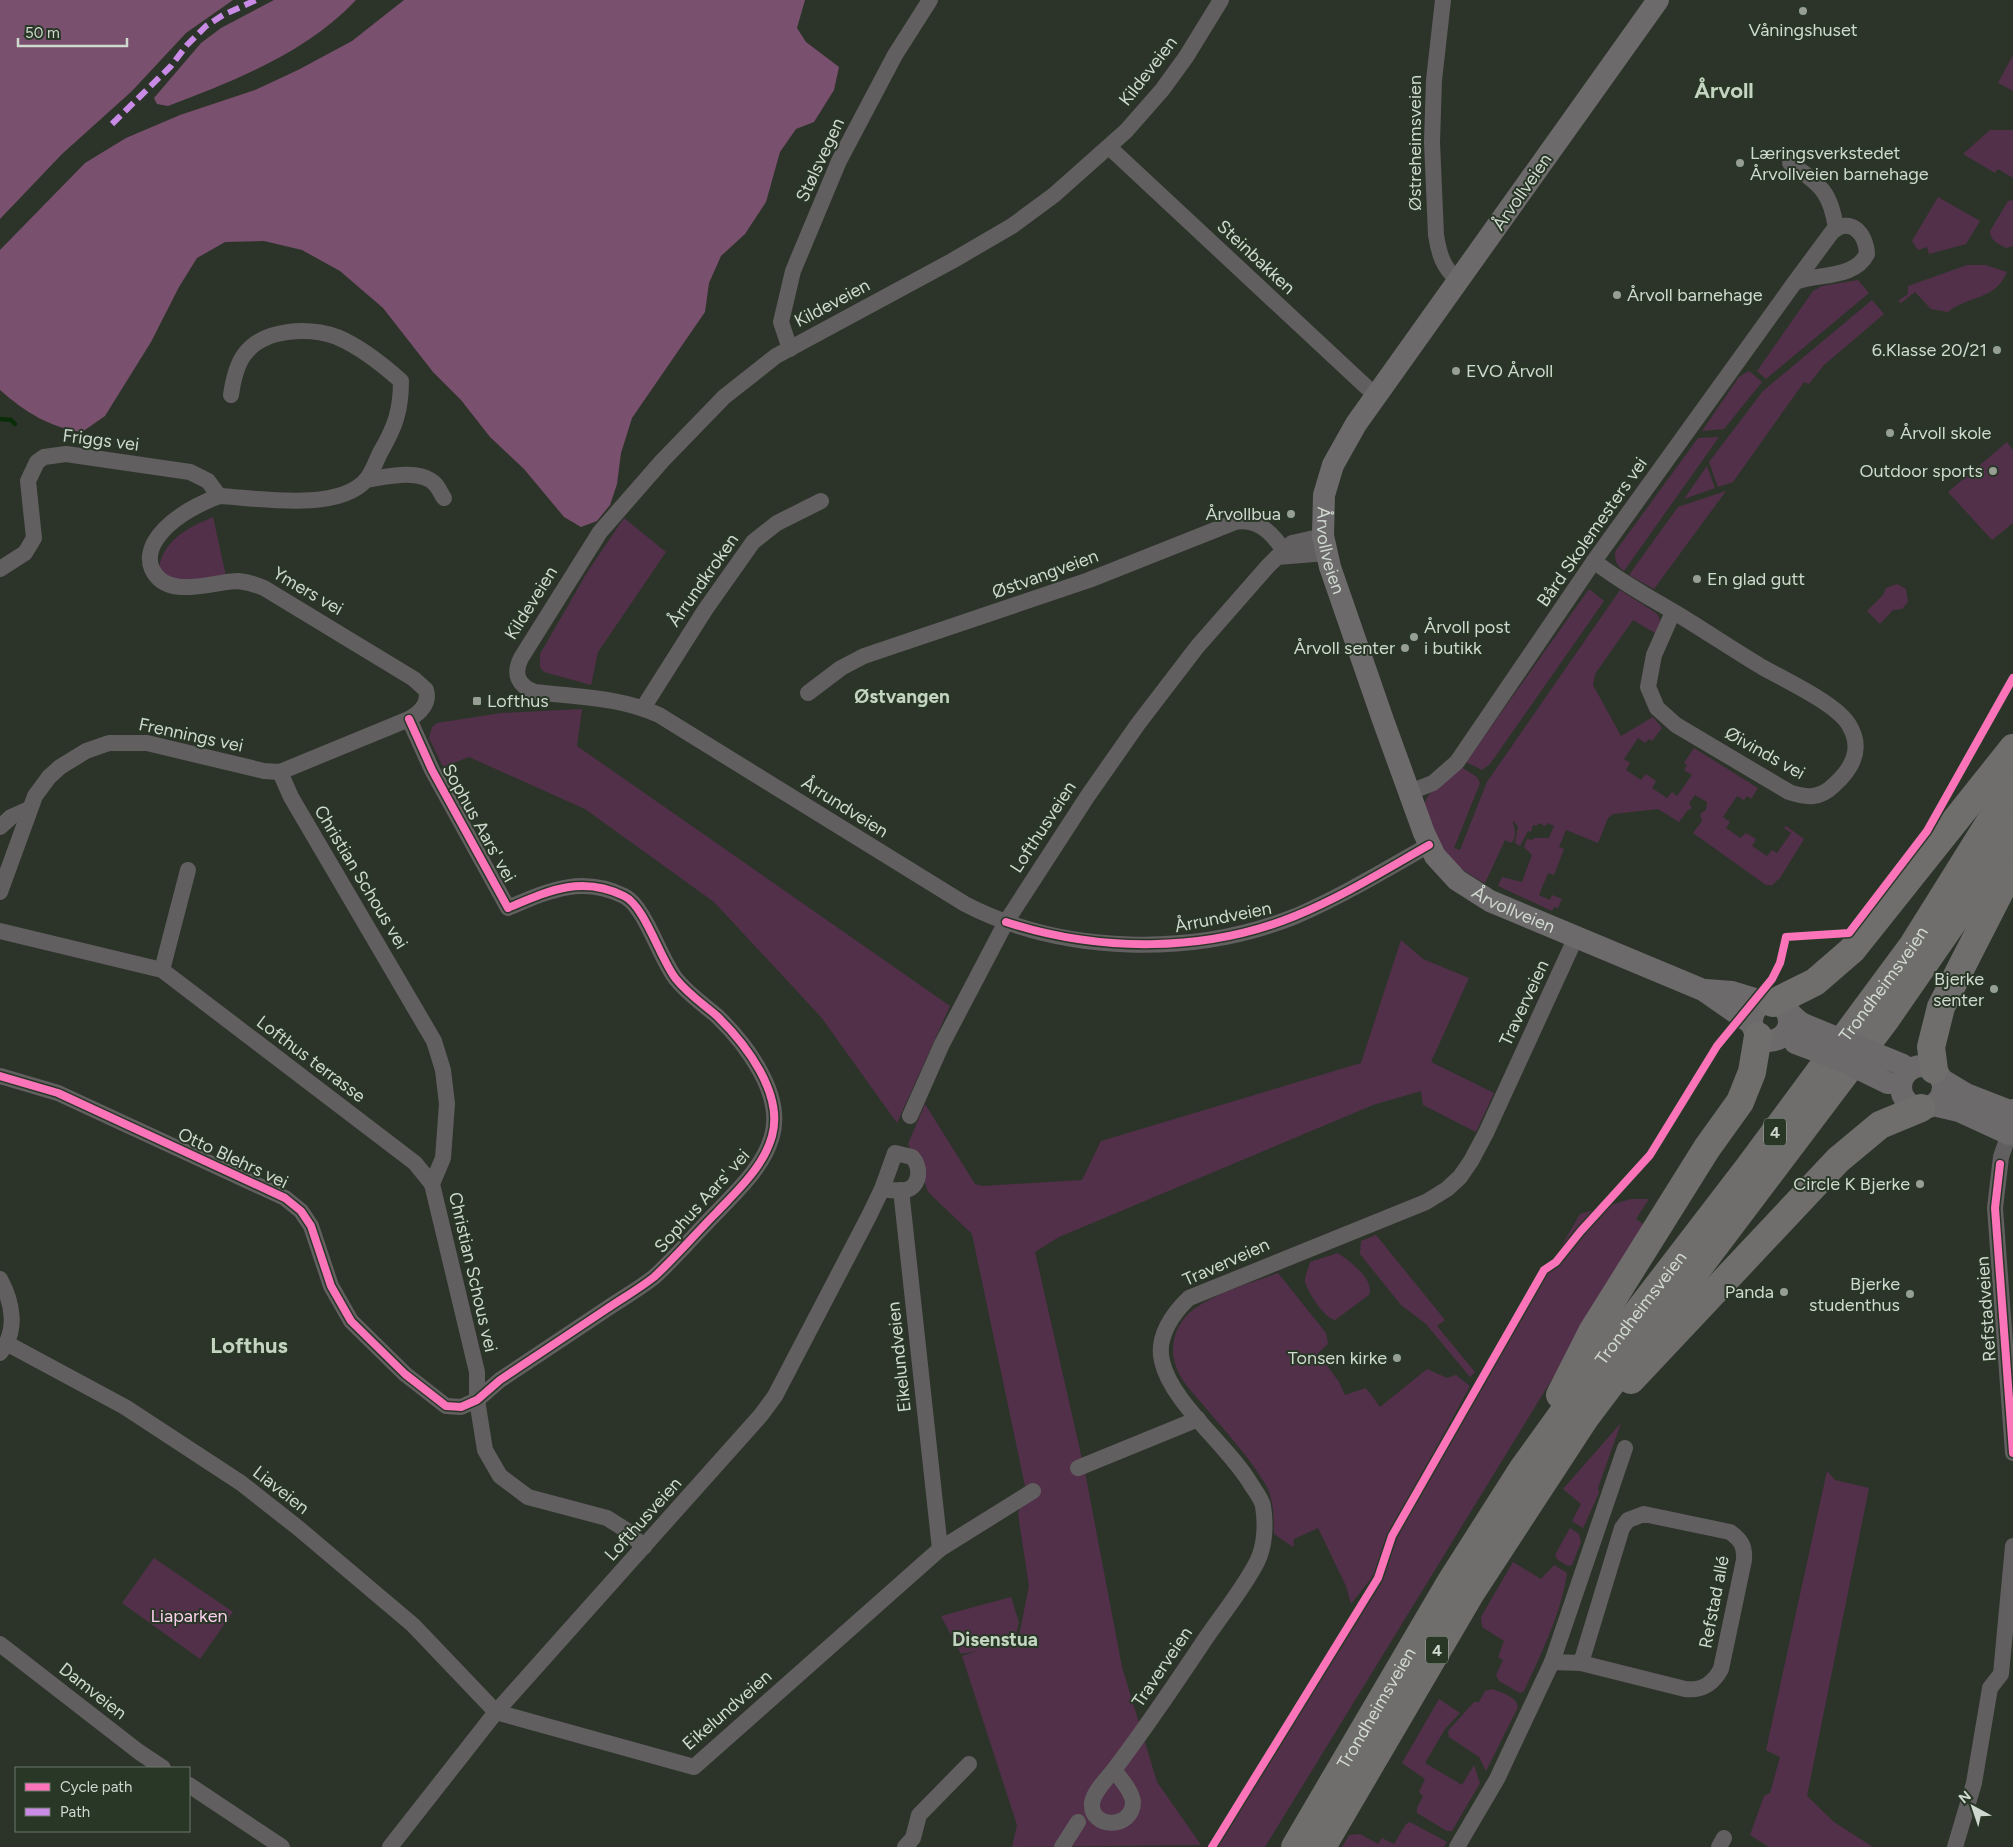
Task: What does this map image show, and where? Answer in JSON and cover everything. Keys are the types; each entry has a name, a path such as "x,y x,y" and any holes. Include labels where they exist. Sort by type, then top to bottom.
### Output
{"highway":[{"path":"1522,1470 1592,1332 1707,1148 1740,1102 1777,1023 1815,982 1852,950 2013,748"},
{"name":"Trondheimsveien","path":"1295,1847 1450,1583 1522,1470 1607,1352 1881,989 1950,888 2013,785"},
{"name":"Trondheimsveien","path":"1322,1847 1472,1591 1559,1458 1656,1322 1898,1003 1969,899 2013,826"},
{"path":"1923,1070 1941,1006 2013,866"},
{"path":"1559,1458 1838,1160 1880,1126 1911,1097"}],"street":[{"name":"Stølsvegen","path":"790,349 781,322 793,271 839,160 895,55 930,0"},
{"name":"Kildeveien","path":"525,687 518,678 518,665 559,595 600,532 662,461 724,397 756,370 790,349 952,261 1012,226 1054,195 1109,147 1162,90 1186,57 1221,0"},
{"name":"Østreheimsveien","path":"1443,0 1434,80 1432,142 1436,235 1445,267 1458,280"},
{"name":"Årvollveien","path":"1658,0 1344,443 1333,465 1324,496 1322,525 1325,545 1383,720 1429,845 1444,867 1475,892 1576,937 1703,990 1732,992 1777,1023 1911,1097"},
{"name":"Steinbakken","path":"1109,147 1376,396"},
{"path":"1790,163 1815,181 1828,196 1836,229 1846,224 1859,231 1867,248 1864,261 1855,268 1846,272 1811,277 1795,282"},
{"name":"Bård Skolemesters vei","path":"1410,792 1432,783 1457,762 1594,561 1795,282 1836,229"},
{"name":"Ymers vei","path":"231,395 234,375 243,355 253,344 280,333 297,332 338,338 379,361 400,381 401,405 389,437 366,480 351,492 313,501 219,496 196,506 179,518 156,539 151,550 150,559 152,567 158,576 181,588 240,581 274,593 422,685 428,695 426,701 413,717"},
{"name":"Friggs vei","path":"0,569 25,553 34,538 28,481 36,462 44,457 66,454 190,472 208,482 219,496"},
{"name":"Ymers vei","path":"366,480 397,475 421,477 434,483 444,498"},
{"name":"Årrundkroken","path":"643,708 704,610 753,542 777,523 821,501"},
{"name":"Østvangveien","path":"808,693 841,668 864,656 1072,586 1236,522 1244,520 1256,522 1272,536 1283,554"},
{"name":"Lofthusveien","path":"910,1116 942,1044 1006,922 1087,797 1138,724 1209,634 1283,554 1298,540 1325,545"},
{"name":"Øivinds vei","path":"1594,561 1620,582 1673,612 1840,712 1857,741 1856,754 1847,772 1834,786 1822,794 1806,798 1789,792 1676,725 1657,708 1648,686 1654,655 1673,612"},
{"name":"Årrundveien","path":"525,687 535,692 596,697 643,708 676,724 941,890 979,911 1006,922 1061,936 1107,942 1172,943 1220,937 1267,926 1308,910 1368,880 1429,845"},
{"name":"Frennings vei","path":"0,892 29,809 43,785 60,767 86,751 108,743 147,743 264,771 280,772 413,717"},
{"name":"Sophus Aars' vei","path":"413,717 432,770 508,908 557,888 592,886 626,897 638,908 660,954 676,979 699,1002 717,1016 756,1064 775,1106 772,1137 758,1167 653,1277 500,1380 477,1400"},
{"name":"Christian Schous vei","path":"280,772 291,797 434,1041 443,1070 447,1104 443,1158 432,1184 477,1372 477,1400 485,1450 500,1476 528,1497 607,1518 626,1530 644,1548"},
{"path":"0,827 11,817 29,809"},
{"path":"162,970 188,870"},
{"name":"Lofthus terrasse","path":"0,931 162,970 415,1163 432,1184"},
{"name":"Traverveien","path":"1114,1770 1257,1562 1263,1547 1263,1505 1247,1477 1178,1394 1161,1360 1164,1334 1179,1308 1189,1298 1426,1202 1454,1183 1460,1177 1486,1133 1576,937"},
{"name":"Årvollveien","path":"1777,1023 1923,1070"},
{"path":"1911,1097 1941,1096 1923,1070"},
{"path":"1911,1097 1904,1076 1923,1070 2012,1122"},
{"name":"Otto Blehrs vei","path":"0,1076 58,1093 285,1198 301,1211 311,1226 331,1286 351,1321 405,1374 446,1406 461,1406 477,1400"},
{"path":"1911,1097 1959,1111 2012,1122"},
{"name":"Refstadveien","path":"2012,1122 2002,1157 1994,1208 2013,1453"},
{"name":"Lofthusveien","path":"390,1847 496,1712 644,1548 761,1415 775,1396 882,1190 895,1153 912,1156 918,1167 919,1176 914,1185 908,1190 901,1190"},
{"path":"882,1190 901,1190"},
{"name":"Eikelundveien","path":"901,1190 940,1549"},
{"path":"0,1279 6,1289 12,1320 11,1336 4,1348"},
{"name":"Liaveien","path":"4,1348 124,1407 241,1483 327,1552 413,1625 496,1712"},
{"path":"1078,1468 1198,1419"},
{"path":"1457,1847 1497,1779 1552,1662 1625,1448"},
{"name":"Eikelundveien","path":"496,1712 694,1767 940,1549 1033,1491"},
{"name":"Refstad allé","path":"1552,1662 1581,1663 1685,1689 1697,1690 1715,1680 1721,1669 1744,1560 1743,1544 1730,1532 1644,1514 1628,1520 1622,1528 1581,1663"},
{"path":"1955,1847 1974,1783 1990,1688 2001,1674 2013,1546"},
{"name":"Damveien","path":"0,1644 139,1752 162,1767"},
{"path":"905,1847 913,1838 919,1815 969,1764"},
{"path":"190,1786 282,1847"},
{"path":"1062,1847 1078,1822"}],"green space":[{"path":"2013,55 2013,91 1998,83"},
{"path":"1990,130 2013,130 2013,178 1998,169 1995,173 1963,154"},
{"path":"1938,197 1980,221 1966,244 1929,254 1927,247 1918,250 1912,241"},
{"path":"2013,200 2013,246 2006,248 1993,240 1990,231 2008,201"},
{"path":"1967,265 1985,265 2007,272 1996,288 1948,312 1931,309 1915,292 1901,303 1898,301 1908,294 1908,286"},
{"path":"1858,280 1869,293 1766,379 1757,371 1813,291 1822,286"},
{"path":"1872,300 1884,314 1824,365 1809,384 1804,382 1733,482 1718,487 1709,462 1763,391"},
{"path":"1749,371 1762,382 1724,429 1702,431 1739,377"},
{"path":"1719,437 1624,571 1616,563 1615,552 1698,438"},
{"name":"Outdoor sports","path":"2007,442 2013,450 2013,523 1992,540 1948,492"},
{"path":"1707,466 1715,488 1684,499"},
{"path":"1726,491 1654,589 1629,575 1678,507"},
{"path":"213,517 227,581 178,586 159,568 161,558 178,536 195,525"},
{"path":"624,518 666,552 598,652 591,685 544,672 540,667 540,654 588,571"},
{"path":"1897,584 1906,589 1908,602 1902,609 1893,610 1880,624 1867,611 1883,595 1886,588"},
{"path":"1589,589 1604,601 1490,764 1482,770 1462,760 1470,757"},
{"path":"1620,590 1656,613 1660,622 1658,633 1655,633 1633,620 1595,674 1593,685 1621,736 1653,717 1662,728 1652,741 1649,739 1645,743 1638,738 1624,759 1630,763 1626,770 1641,780 1646,774 1656,781 1652,788 1667,798 1672,792 1677,796 1692,775 1684,770 1687,765 1684,763 1694,748 1758,788 1751,799 1747,796 1744,800 1737,796 1723,817 1730,822 1726,828 1740,838 1746,833 1756,839 1752,846 1767,856 1772,850 1777,853 1791,833 1784,828 1786,826 1804,839 1780,878 1772,885 1766,885 1693,833 1702,821 1700,814 1706,810 1707,802 1695,795 1689,803 1692,808 1688,810 1679,822 1658,809 1613,814 1608,818 1598,843 1566,830 1559,847 1564,849 1554,875 1548,873 1539,895 1550,900 1552,895 1562,899 1558,908 1554,907 1552,911 1498,886 1502,877 1522,882 1532,855 1524,847 1527,839 1549,838 1554,826 1547,823 1546,826 1538,823 1537,826 1533,825 1531,832 1528,831 1520,846 1515,843 1518,827 1513,820 1515,837 1511,843 1505,840 1485,883 1471,875 1451,859 1439,842 1424,804 1428,796 1458,765 1477,777 1480,783 1454,848 1460,850 1487,782"},
{"path":"582,709 577,746 950,1006 897,1123 821,1017 714,902 585,809 469,757 443,767 429,738 432,727 437,723 501,713"},
{"path":"1401,940 1423,959 1469,978 1431,1062 1494,1093 1476,1132 1423,1105 1421,1091 1373,1105 1059,1237 1035,1252 1085,1472 1122,1667 1157,1782 1201,1845 1012,1847 1017,1825 962,1656 977,1651 961,1654 941,1616 1011,1597 1019,1623 1015,1637 1019,1636 1029,1586 1018,1514 1025,1486 972,1234 928,1192 908,1144 925,1104 975,1184 982,1186 1082,1180 1101,1141 1361,1063"},
{"path":"1631,1199 1649,1199 1636,1219 1646,1226 1265,1847 1210,1847 1368,1589 1508,1337 1580,1214"},
{"path":"1376,1235 1445,1320 1437,1326 1475,1372 1470,1377 1426,1324 1401,1305 1360,1254 1361,1241"},
{"path":"1338,1253 1360,1271 1370,1289 1369,1295 1335,1320 1326,1315 1317,1304 1309,1292 1305,1280 1310,1262"},
{"path":"1278,1273 1326,1333 1328,1344 1318,1353 1339,1382 1345,1395 1366,1388 1380,1407 1427,1369 1447,1378 1456,1375 1470,1386 1387,1538 1378,1567 1351,1604 1346,1586 1318,1528 1294,1539 1293,1547 1274,1534 1274,1515 1266,1485 1237,1445 1187,1386 1177,1369 1173,1356 1174,1341 1179,1326 1194,1309 1224,1293"},
{"path":"1621,1423 1598,1488 1599,1493 1583,1528 1572,1521 1581,1504 1563,1489"},
{"path":"1827,1471 1835,1480 1869,1488 1807,1796 1834,1822 1873,1847 1769,1847 1750,1835 1764,1796 1770,1793 1780,1757 1766,1750"},
{"path":"1570,1528 1579,1534 1581,1542 1572,1565 1568,1566 1558,1560 1555,1555"},
{"name":"Liaparken","path":"154,1558 233,1612 200,1659 122,1603"},
{"path":"1513,1562 1541,1579 1554,1565 1567,1573 1560,1604 1550,1634 1524,1691 1520,1693 1499,1681 1496,1675 1503,1660 1498,1657 1504,1641 1482,1627 1481,1617"},
{"path":"1493,1689 1515,1700 1518,1707 1486,1771 1479,1757 1449,1737 1448,1731 1474,1702 1479,1702 1485,1691"},
{"path":"1439,1699 1460,1713 1445,1729 1425,1763 1462,1785 1474,1765 1480,1783 1452,1831 1447,1831 1417,1813 1417,1808 1423,1796 1419,1792 1425,1779 1402,1763"},
{"path":"1410,1822 1447,1842 1444,1847 1342,1847 1349,1835 1360,1834 1378,1844 1382,1838 1394,1844 1406,1824"}],"shaded area":[{"path":"0,0 233,0 186,33 132,91 62,154 0,219"},
{"path":"274,0 356,0 315,36 268,64 168,106 157,104 154,98 201,43 221,28"},
{"path":"404,0 805,0 797,28 806,42 839,67 834,90 814,122 796,129 780,152 766,202 745,234 721,256 709,283 705,312 632,418 621,453 617,484 610,505 597,521 581,527 564,517 524,469 490,437 461,400 433,372 383,308 340,271 302,250 264,241 225,242 197,258 179,287 151,342 105,416 82,432 48,422 28,412 0,390 0,250 85,163 126,138 180,115 255,90 298,70 352,41"}],"waterway":[{"path":"0,419 11,420 15,424"}],"marked path":[{"path":"112,124 171,66 187,45 206,26 223,15 256,0"}],"cycle path":[{"path":"1212,1847 1378,1578 1392,1536 1544,1270 1556,1262 1580,1232 1650,1155 1717,1046 1772,979 1780,963 1786,937 1849,933 1927,831 2013,678"},
{"path":"0,1076 58,1093 285,1198 301,1211 311,1226 331,1286 351,1321 405,1374 446,1406 461,1407 477,1400 500,1380 654,1277 742,1186 757,1167 772,1136 774,1120 773,1103 768,1087 740,1041 717,1016 676,979 639,910 624,896 608,890 579,886 551,891 508,908 432,770 409,719"},
{"path":"1006,922 1041,932 1077,939 1114,943 1151,944 1225,937 1261,928 1312,909 1363,883 1429,845"},
{"path":"2000,1164 1995,1208 2013,1453"}],"place":[{"name":"Våningshuset","path":"1803,11"},
{"name":"Læringsverkstedet Årvollveien barnehage","path":"1740,163"},
{"name":"Årvoll barnehage","path":"1617,295"},
{"name":"6.Klasse 20/21","path":"1997,350"},
{"name":"EVO Årvoll","path":"1456,371"},
{"name":"Årvoll skole","path":"1890,433"},
{"name":"Outdoor sports","path":"1993,471"},
{"name":"Årvollbua","path":"1291,514"},
{"name":"En glad gutt","path":"1697,579"},
{"name":"Årvoll post i butikk","path":"1414,637"},
{"name":"Årvoll senter","path":"1405,648"},
{"name":"Lofthus","path":"477,701"},
{"name":"Bjerke senter","path":"1994,989"},
{"name":"Circle K Bjerke","path":"1920,1184"},
{"name":"Panda","path":"1784,1292"},
{"name":"Bjerke studenthus","path":"1910,1294"},
{"name":"Tonsen kirke","path":"1397,1358"}],"district":[{"name":"Årvoll","path":"1724,90"},
{"name":"Østvangen","path":"902,696"},
{"name":"Lofthus","path":"249,1345"},
{"name":"Disenstua","path":"995,1639"}]}
